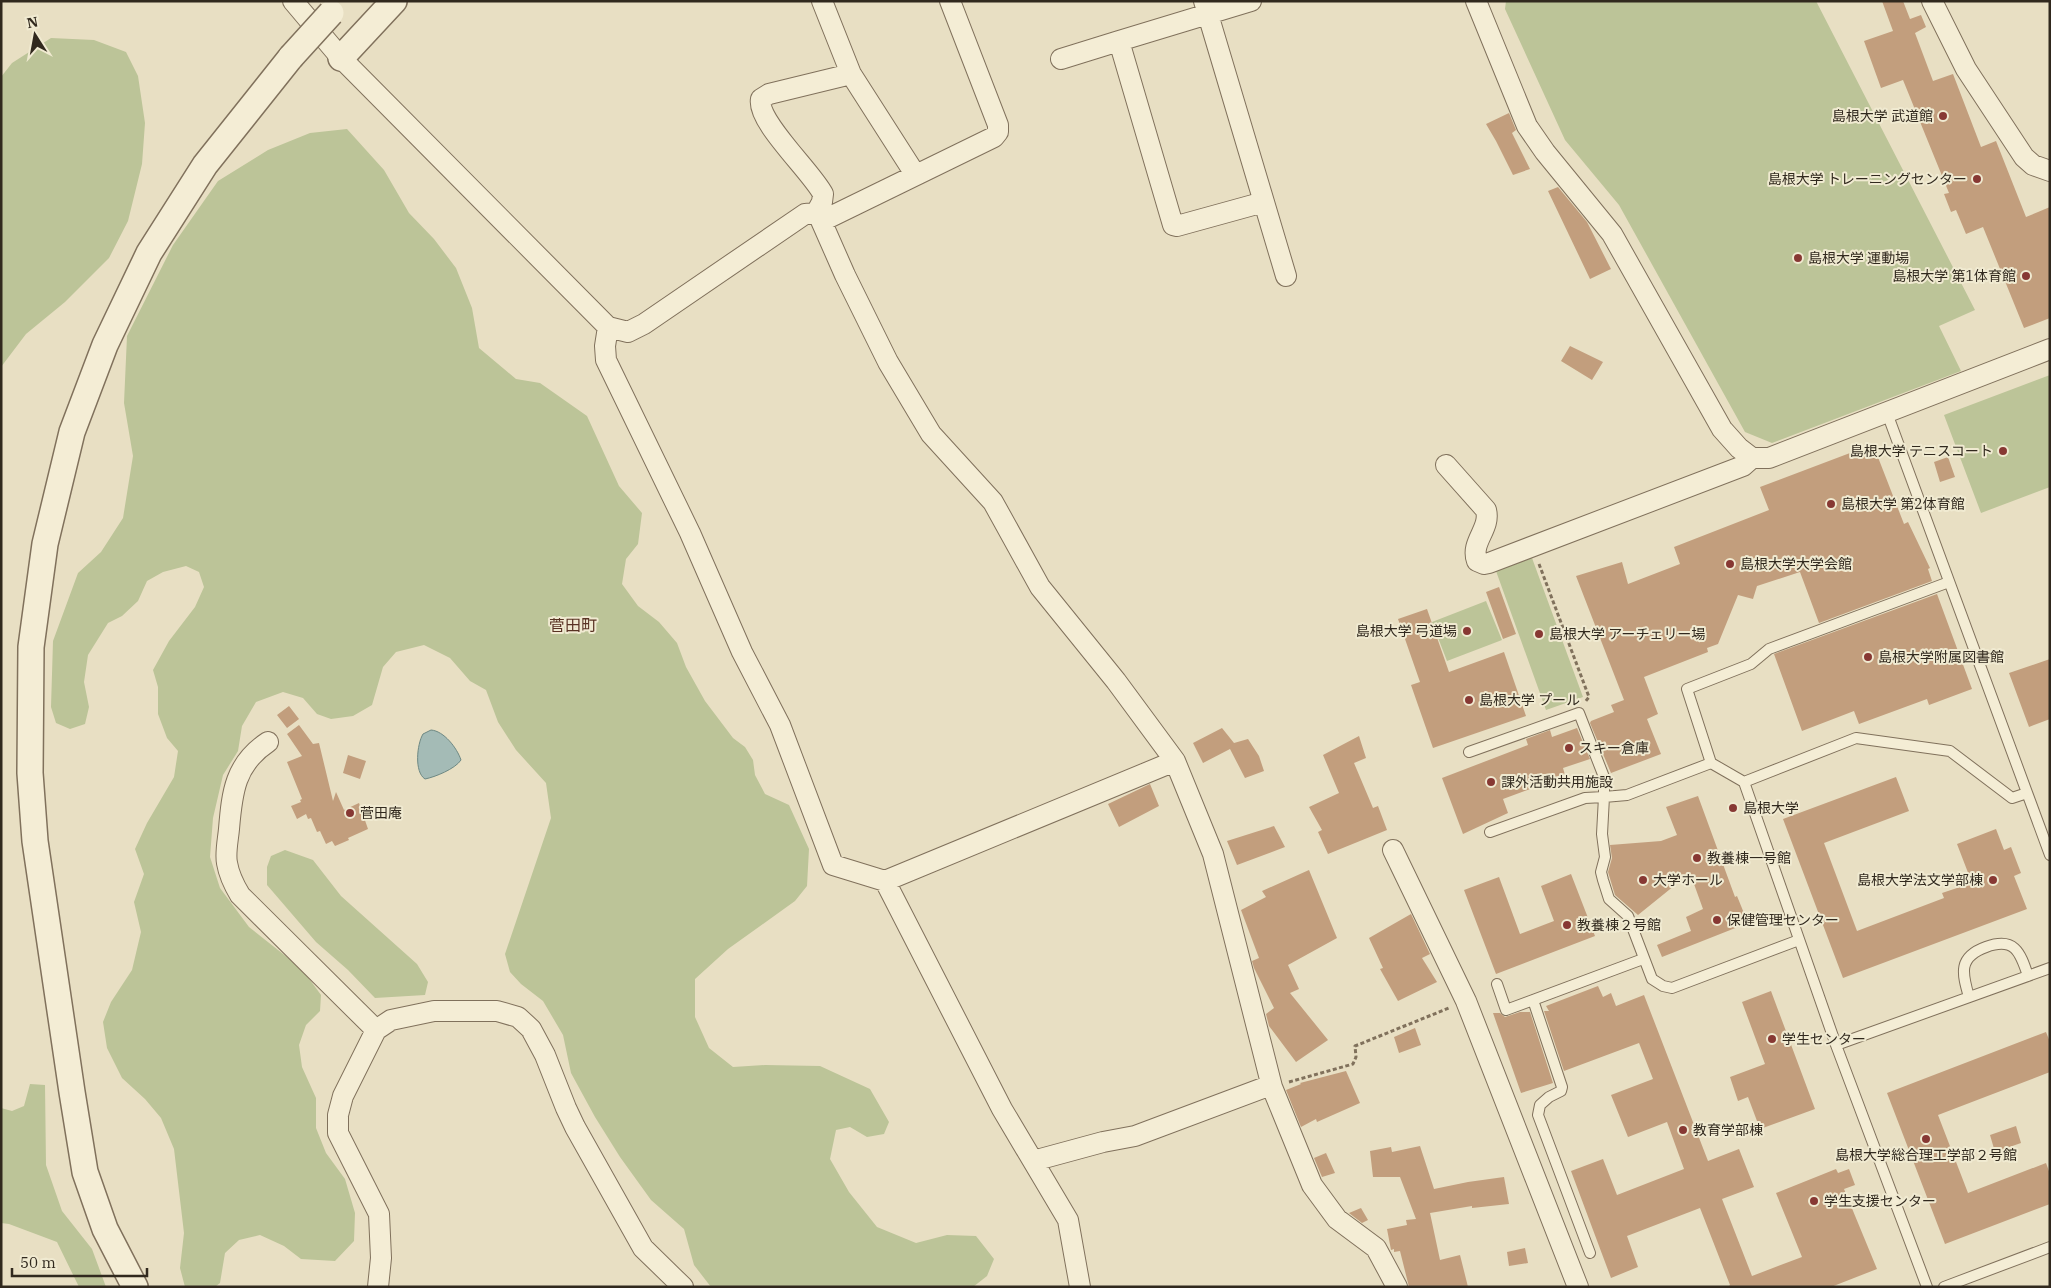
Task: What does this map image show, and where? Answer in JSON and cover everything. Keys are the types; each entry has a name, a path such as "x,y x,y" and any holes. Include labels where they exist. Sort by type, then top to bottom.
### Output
{"street":[{"path":"292,1 341,58 608,327 628,332 644,324 805,214 819,217 994,137 998,132 998,124 950,1"},
{"path":"341,58 394,1"},
{"path":"822,1 851,74 915,174"},
{"path":"1060,59 1119,41 1206,8 1250,1"},
{"path":"1476,1 1527,126 1545,152 1612,234 1722,429 1739,448 1752,458 1769,458 2050,349"},
{"path":"1932,1 1966,69 2024,157 2033,165 2050,171"},
{"path":"135,1287 105,1229 85,1172 35,841 30,773 31,647 45,544 72,432 105,345 154,245 205,165 290,57 336,7"},
{"path":"1206,8 1286,276"},
{"path":"1119,41 1173,225 1177,226 1264,202"},
{"path":"851,74 769,94 761,99 761,108 770,126 823,194 819,217 845,275 888,362 931,434 993,502 1040,587 1116,681 1175,762 1213,854 1271,1086 1312,1185 1337,1219 1376,1248 1397,1287"},
{"path":"608,327 605,346 606,360 690,533 742,652 780,725 833,865 885,881 1175,762"},
{"path":"1446,465 1486,510 1488,520 1475,550 1477,561 1480,563 1490,563 1743,466 1752,458"},
{"path":"268,742 254,751 245,764 233,792 226,861 231,880 240,895 376,1030"},
{"path":"1393,850 1466,1001 1578,1287"},
{"path":"885,881 1002,1109 1068,1220 1080,1287"},
{"path":"378,1287 381,1258 379,1214 338,1133 338,1115 343,1096 376,1030 392,1020 434,1011 497,1011 518,1017 531,1029 546,1055 566,1108 575,1126 644,1248 683,1287"},
{"path":"1033,1161 1103,1142 1135,1136 1271,1086"}],"lane":[{"path":"1887,413 2050,855"},
{"path":"1927,1287 1836,1045 1744,782 1711,763 1687,690 1751,664 1770,649 1949,582"},
{"path":"1469,752 1579,713 1604,777 1602,834 1604,857 1601,872 1603,880 1609,899 1628,916 1652,979 1662,986 1672,988 1799,940"},
{"path":"1744,782 1856,738 1950,751 2012,798 2027,793"},
{"path":"1490,832 1585,798 1627,795 1711,763"},
{"path":"1969,997 1964,976 1966,962 1974,952 1999,942 2012,946 2020,954 2028,976"},
{"path":"1497,984 1506,1010 1643,959"},
{"path":"1836,1045 2050,968"},
{"path":"1533,1000 1562,1087 1561,1091 1549,1097 1540,1105 1538,1115 1590,1253"},
{"path":"1944,1287 2050,1247"}],"path":[{"path":"1533,547 1589,697 1579,713"},
{"path":"1271,1086 1353,1064 1356,1057 1355,1046 1466,1001"}],"green space":[{"name":"島根大学 運動場","path":"1506,1 1816,1 1975,310 1939,326 1961,371 1772,443 1745,432 1619,205 1565,140 1505,9"},
{"path":"51,38 94,40 126,52 138,76 145,123 142,164 128,221 109,258 65,302 26,334 1,367 1,77 12,63"},
{"path":"347,129 384,170 409,213 434,239 456,268 472,308 479,348 516,379 540,383 587,416 619,486 642,513 638,544 626,559 622,584 638,606 659,622 677,643 686,667 705,701 733,738 745,747 753,760 755,775 765,794 789,805 809,849 807,886 795,901 728,949 695,979 695,1017 709,1048 733,1067 765,1065 820,1066 870,1089 889,1122 884,1134 867,1137 850,1127 836,1130 830,1159 849,1192 877,1227 916,1243 947,1235 976,1236 994,1259 987,1276 973,1287 711,1287 694,1265 684,1229 651,1200 620,1157 595,1117 571,1073 563,1035 543,1001 521,984 510,972 505,954 551,818 546,783 516,750 498,722 486,690 470,681 450,658 424,645 396,652 383,667 372,705 353,716 331,719 317,714 303,698 283,692 256,702 242,726 238,751 223,775 213,818 210,857 220,888 249,927 302,969 321,995 320,1011 306,1025 299,1045 302,1067 316,1098 316,1128 326,1153 345,1179 355,1213 354,1241 335,1261 301,1259 284,1246 260,1235 239,1240 225,1253 220,1283 215,1287 185,1287 180,1268 184,1233 174,1149 161,1118 145,1099 122,1078 107,1048 103,1022 111,1002 132,970 141,932 134,902 144,874 135,849 147,823 174,777 178,751 167,738 158,714 158,687 153,670 169,641 195,607 204,587 199,572 186,566 163,572 147,581 138,601 122,616 108,623 88,655 84,682 89,707 85,724 70,729 56,723 51,707 53,641 78,573 101,552 123,518 133,456 124,403 127,336 173,245 218,181 268,150 310,133"},
{"name":"島根大学 テニスコート","path":"2050,375 2050,487 1981,513 1944,415"},
{"name":"島根大学 アーチェリー場","path":"1532,558 1583,697 1546,710 1496,571"},
{"name":"島根大学 弓道場","path":"1486,601 1502,640 1447,661 1432,622"},
{"path":"285,850 313,860 341,896 417,964 428,982 425,995 375,998 348,970 316,942 267,885 267,867 271,856"},
{"path":"30,1084 45,1085 46,1165 62,1211 92,1249 106,1287 79,1287 57,1242 9,1224 1,1223 1,1108 12,1111 24,1106"}],"water":[{"name":"菅田庵","path":"431,730 441,733 449,741 461,760 450,769 425,779 419,770 418,751 423,734"}],"building":[{"path":"1882,1 1903,1 1910,19 1921,15 1926,27 1915,33 1933,81 1953,74 1981,147 1996,141 2026,217 2050,207 2050,318 2024,328 1983,227 1966,234 1956,210 1951,212 1944,194 1949,193 1903,80 1881,88 1864,41 1893,31"},
{"path":"1509,113 1516,130 1512,133 1530,169 1513,175 1486,124"},
{"path":"1558,187 1587,222 1611,269 1590,279 1548,191"},
{"path":"1570,346 1603,362 1592,380 1561,361"},
{"path":"1874,447 1904,524 1908,522 1930,568 1928,569 1932,581 1819,623 1800,572 1757,586 1753,599 1738,595 1718,644 1707,648 1708,652 1644,677 1658,714 1647,719 1661,754 1611,773 1590,723 1614,712 1611,705 1624,700 1576,576 1622,562 1628,584 1680,564 1674,547 1769,510 1760,487 1850,453 1851,456"},
{"path":"1948,457 1955,477 1940,482 1934,462"},
{"name":"島根大学 弓道場","path":"1499,587 1516,634 1503,639 1486,592"},
{"name":"島根大学附属図書館","path":"1937,594 1972,689 1929,705 1927,699 1859,724 1854,711 1802,731 1774,654"},
{"name":"島根大学 プール","path":"1427,609 1449,672 1504,652 1526,716 1433,748 1411,685 1420,682 1398,619"},
{"path":"2050,659 2050,719 2029,727 2009,673"},
{"path":"289,706 299,719 287,728 277,715"},
{"path":"299,725 313,744 319,743 333,801 336,792 344,810 359,803 368,829 335,846 332,841 326,844 320,831 317,832 311,818 308,819 306,814 297,819 291,806 301,802 300,800 302,799 287,762 302,756 287,734"},
{"path":"1222,728 1234,743 1248,739 1259,756 1264,771 1245,778 1230,749 1203,763 1193,743"},
{"path":"1577,728 1590,759 1563,768 1567,782 1545,789 1544,784 1503,799 1508,813 1463,834 1442,778 1528,745 1526,739 1550,730 1552,737"},
{"path":"1359,736 1366,758 1354,763 1373,808 1378,806 1387,830 1328,854 1318,832 1322,830 1309,807 1339,793 1323,755"},
{"path":"348,755 366,761 360,779 343,773"},
{"name":"島根大学法文学部棟","path":"1896,777 1909,811 1824,843 1857,931 1944,898 1942,893 1972,883 1957,844 1996,829 2004,850 2011,847 2021,873 2014,876 2027,909 1843,978 1783,819"},
{"path":"1150,784 1159,806 1119,827 1108,804"},
{"path":"1698,796 1735,897 1737,896 1748,923 1662,957 1657,945 1691,931 1686,917 1703,909 1690,873 1638,915 1615,895 1608,872 1612,858 1610,845 1661,841 1677,835 1666,807"},
{"path":"1274,826 1285,847 1237,865 1227,841"},
{"path":"1309,870 1337,938 1288,965 1299,989 1290,993 1328,1040 1296,1062 1269,1026 1266,1014 1274,1008 1254,968 1252,961 1259,958 1241,910 1266,897 1262,891"},
{"name":"教養棟２号館","path":"1571,874 1595,936 1496,974 1464,890 1499,877 1520,934 1554,921 1541,886"},
{"path":"1411,914 1430,954 1422,958 1437,982 1398,1001 1380,969 1383,968 1369,938"},
{"name":"教育学部棟","path":"1598,986 1603,997 1611,993 1616,1006 1644,995 1708,1161 1739,1149 1754,1187 1722,1199 1752,1276 1802,1257 1776,1193 1836,1169 1838,1173 1849,1169 1855,1185 1844,1189 1877,1269 1831,1287 1728,1287 1730,1285 1700,1208 1627,1236 1638,1267 1611,1278 1571,1171 1603,1159 1617,1195 1684,1169 1667,1122 1628,1137 1611,1095 1653,1079 1639,1043 1564,1071 1544,1011 1549,1011 1546,1006"},
{"name":"学生センター","path":"1771,991 1815,1109 1760,1129 1748,1097 1738,1101 1730,1077 1765,1064 1742,1002"},
{"path":"1520,1012 1530,1012 1553,1083 1521,1093 1493,1013 1500,1013 1505,1017"},
{"path":"1415,1028 1421,1045 1399,1053 1394,1037"},
{"name":"島根大学総合理工学部２号館","path":"2046,1032 2050,1042 2050,1072 1938,1115 1968,1193 2046,1163 2050,1174 2050,1204 1945,1244 1887,1093"},
{"path":"1346,1071 1360,1103 1317,1122 1316,1119 1301,1127 1286,1090 1300,1083"},
{"path":"2016,1126 2021,1143 1995,1152 1990,1135"},
{"path":"1420,1146 1434,1189 1504,1177 1509,1204 1472,1208 1472,1206 1430,1213 1440,1260 1460,1255 1468,1287 1409,1287 1400,1251 1394,1252 1394,1249 1391,1250 1387,1229 1407,1225 1406,1220 1416,1219 1400,1177 1373,1177 1370,1151 1391,1147 1392,1152"},
{"path":"1326,1153 1335,1173 1322,1177 1314,1158"},
{"path":"1361,1208 1368,1220 1362,1223 1349,1213"},
{"path":"1525,1248 1528,1263 1509,1266 1507,1252"}],"place":[{"name":"島根大学 武道館","path":"1943,116"},
{"name":"島根大学 トレーニングセンター","path":"1977,179"},
{"name":"島根大学 運動場","path":"1798,258"},
{"name":"島根大学 第1体育館","path":"2026,276"},
{"name":"島根大学 テニスコート","path":"2003,451"},
{"name":"島根大学 第2体育館","path":"1831,504"},
{"name":"島根大学大学会館","path":"1730,564"},
{"name":"島根大学 弓道場","path":"1467,631"},
{"name":"島根大学 アーチェリー場","path":"1539,634"},
{"name":"島根大学附属図書館","path":"1868,657"},
{"name":"島根大学 プール","path":"1469,700"},
{"name":"スキー倉庫","path":"1569,748"},
{"name":"課外活動共用施設","path":"1491,782"},
{"name":"島根大学","path":"1733,808"},
{"name":"菅田庵","path":"350,813"},
{"name":"教養棟一号館","path":"1697,858"},
{"name":"大学ホール","path":"1643,880"},
{"name":"島根大学法文学部棟","path":"1993,880"},
{"name":"保健管理センター","path":"1717,920"},
{"name":"教養棟２号館","path":"1567,925"},
{"name":"学生センター","path":"1772,1039"},
{"name":"教育学部棟","path":"1683,1130"},
{"name":"島根大学総合理工学部２号館","path":"1926,1139"},
{"name":"学生支援センター","path":"1814,1201"}],"district":[{"name":"菅田町","path":"573,625"}]}
